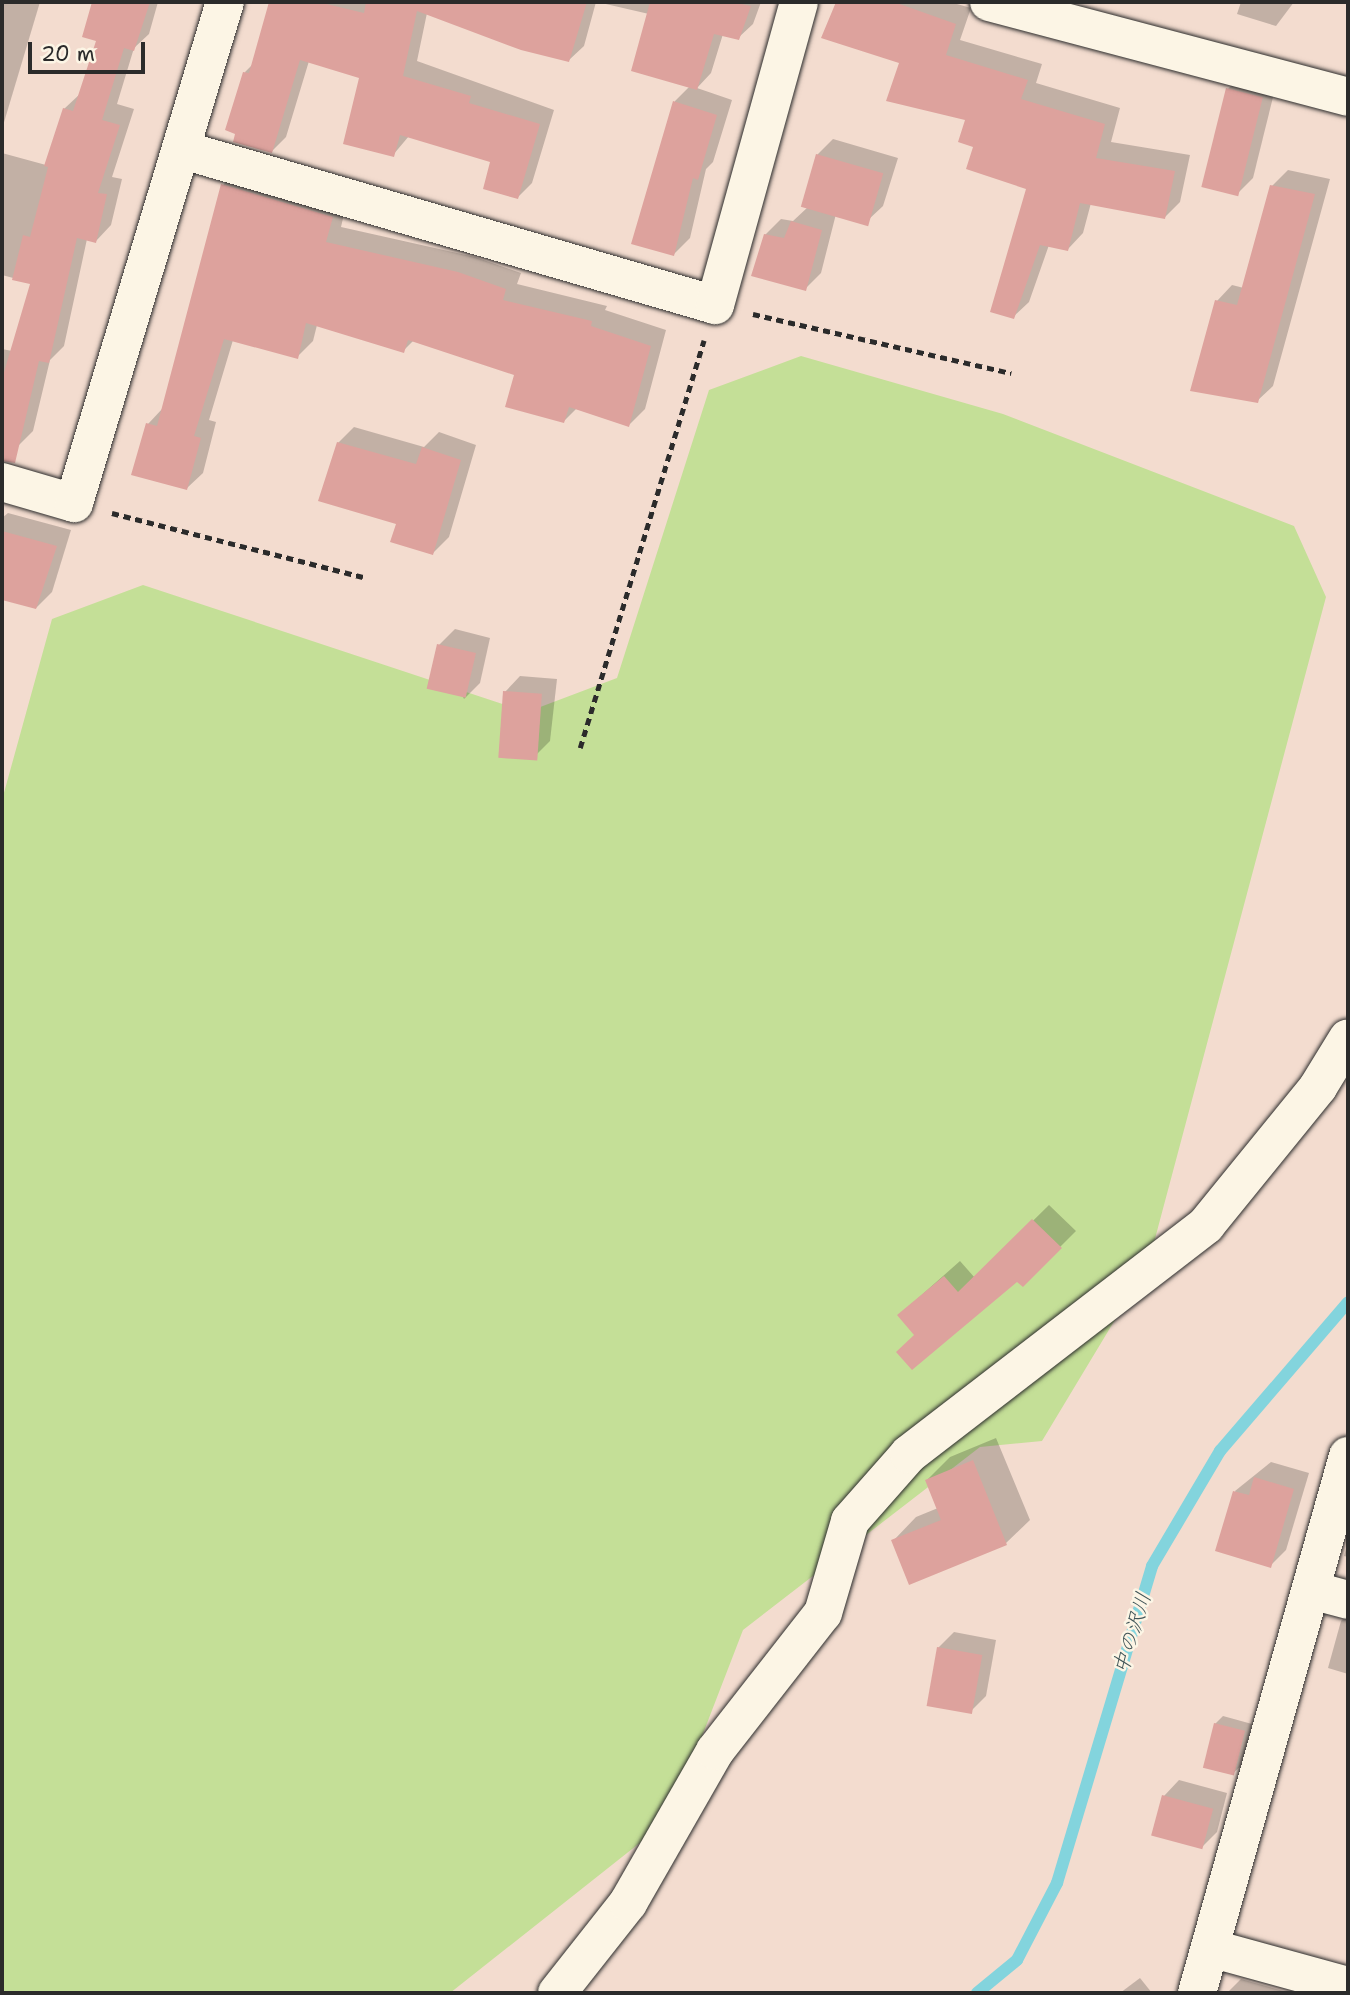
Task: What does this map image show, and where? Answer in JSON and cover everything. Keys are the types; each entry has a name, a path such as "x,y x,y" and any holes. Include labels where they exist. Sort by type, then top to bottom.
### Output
{"street":[{"path":"2,482 74,503 183,150 225,2"},
{"path":"183,150 715,305 799,2"},
{"path":"989,2 1348,97"},
{"path":"557,1993 628,1903 715,1751 822,1614 850,1521 909,1454 1206,1225 1318,1087 1348,1038"},
{"path":"1197,1993 1348,1456"},
{"path":"1311,1590 1348,1600"},
{"path":"1210,1948 1348,1986"}],"path":[{"path":"580,748 715,305 1011,373"},
{"path":"74,503 363,577"}],"green space":[{"path":"801,356 1003,414 1294,526 1326,597 1148,1265 1042,1441 980,1447 743,1630 670,1819 450,1993 2,1993 2,800 52,619 143,585 527,712 617,678 709,390"}],"building":[{"path":"92,2 150,2 134,51 124,48 102,120 120,125 98,193 107,194 96,243 77,238 49,363 39,361 15,463 2,461 2,379 30,284 12,280 23,235 30,237 48,167 44,166 63,108 73,111 96,41 82,37"},
{"path":"269,2 318,2 364,13 366,2 587,2 569,62 521,50 417,11 403,76 471,96 469,103 540,124 518,199 483,189 490,162 400,135 394,157 343,144 359,78 300,60 272,153 233,142 235,134 225,130 243,72 249,73"},
{"path":"650,2 733,2 751,6 739,40 714,34 697,90 631,71"},
{"path":"836,2 894,2 956,24 946,55 1028,80 1021,99 1105,124 1096,158 1175,171 1165,219 1080,203 1068,251 1040,245 1014,319 990,312 1026,189 966,169 973,147 958,142 965,120 886,101 899,63 821,38"},
{"path":"1226,88 1263,97 1238,196 1201,187"},
{"path":"673,101 717,115 698,180 693,178 674,256 631,244"},
{"path":"816,154 883,173 868,226 801,207"},
{"path":"221,184 333,217 326,242 458,272 506,289 503,300 592,321 591,326 651,346 629,427 569,407 564,423 505,407 514,375 408,340 404,353 306,323 298,359 224,339 194,436 201,438 187,490 131,475 146,423 157,426"},
{"path":"1270,185 1315,194 1258,403 1190,391 1215,300 1237,305"},
{"path":"791,221 822,230 806,291 751,276 764,234 784,238"},
{"path":"337,442 416,464 422,447 461,460 433,555 390,542 396,524 318,501"},
{"path":"2,531 57,546 36,609 2,600"},
{"path":"437,644 476,653 466,698 427,689"},
{"path":"503,691 542,694 537,761 498,758"},
{"path":"1032,1219 1062,1248 1023,1287 1017,1282 912,1370 896,1352 914,1335 897,1315 944,1276 958,1292"},
{"path":"973,1460 1007,1545 909,1585 891,1540 941,1520 925,1480"},
{"path":"1254,1477 1294,1489 1271,1568 1215,1551 1233,1491 1249,1495"},
{"path":"937,1647 982,1655 972,1714 927,1706"},
{"path":"1214,1723 1245,1731 1234,1775 1203,1768"},
{"path":"1162,1795 1213,1809 1202,1849 1151,1836"}],"waterway":[{"name":"中の沢川","path":"977,1993 1017,1960 1057,1883 1152,1566 1220,1451 1348,1302"}]}
